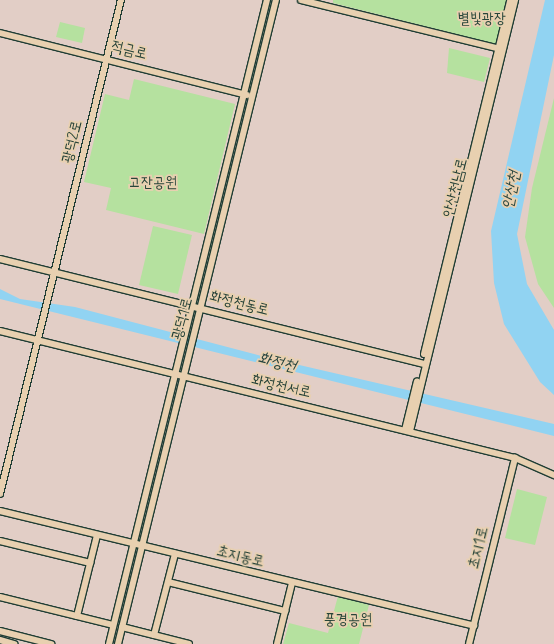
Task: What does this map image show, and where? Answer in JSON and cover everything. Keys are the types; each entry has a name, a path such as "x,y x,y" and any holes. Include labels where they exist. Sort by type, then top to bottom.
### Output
{"street":[{"name":"광덕2로","path":"38,340 121,0"},
{"name":"광덕1로","path":"109,644 267,0"},
{"name":"광덕1로","path":"118,644 187,357 276,0"},
{"path":"301,0 501,49"},
{"path":"331,7 332,0"},
{"name":"안산천남로","path":"501,49 510,0"},
{"name":"안산천남로","path":"408,430 423,363 501,49 515,0"},
{"name":"적금로","path":"0,33 252,96"},
{"name":"화정천동로","path":"0,259 423,363"},
{"name":"화정천서로","path":"0,331 408,430 515,458 554,475"},
{"path":"0,494 38,340"},
{"name":"초지1로","path":"469,644 515,458"},
{"name":"초지동로","path":"0,511 474,626"},
{"path":"77,616 97,535"},
{"path":"0,541 90,563"},
{"path":"154,635 175,554"},
{"path":"168,582 285,611"},
{"path":"277,644 292,583"},
{"path":"0,597 114,625"},
{"path":"122,627 189,644"},
{"path":"0,631 51,644"},
{"path":"0,640 14,644"}],"green space":[{"name":"별빛광장","path":"333,0 507,0 496,44 333,3"},
{"path":"60,22 85,28 82,43 56,37"},
{"path":"449,48 490,58 484,82 447,73"},
{"name":"고잔공원","path":"134,79 235,104 204,234 106,210 111,188 84,182 105,94 129,100"},
{"path":"554,98 554,308 538,284 525,237 532,188"},
{"path":"153,226 192,235 178,294 139,285"},
{"path":"517,489 547,497 535,545 505,538"},
{"name":"풍경공원","path":"338,596 369,605 359,644 283,644 289,623 328,633"}],"water":[{"name":"안산천","path":"545,0 554,0 554,55 517,234 527,284 554,330 554,395 540,382 504,324 494,283 491,231"},
{"name":"화정천","path":"0,289 20,299 75,307 269,358 554,424 554,436 0,299"}]}
